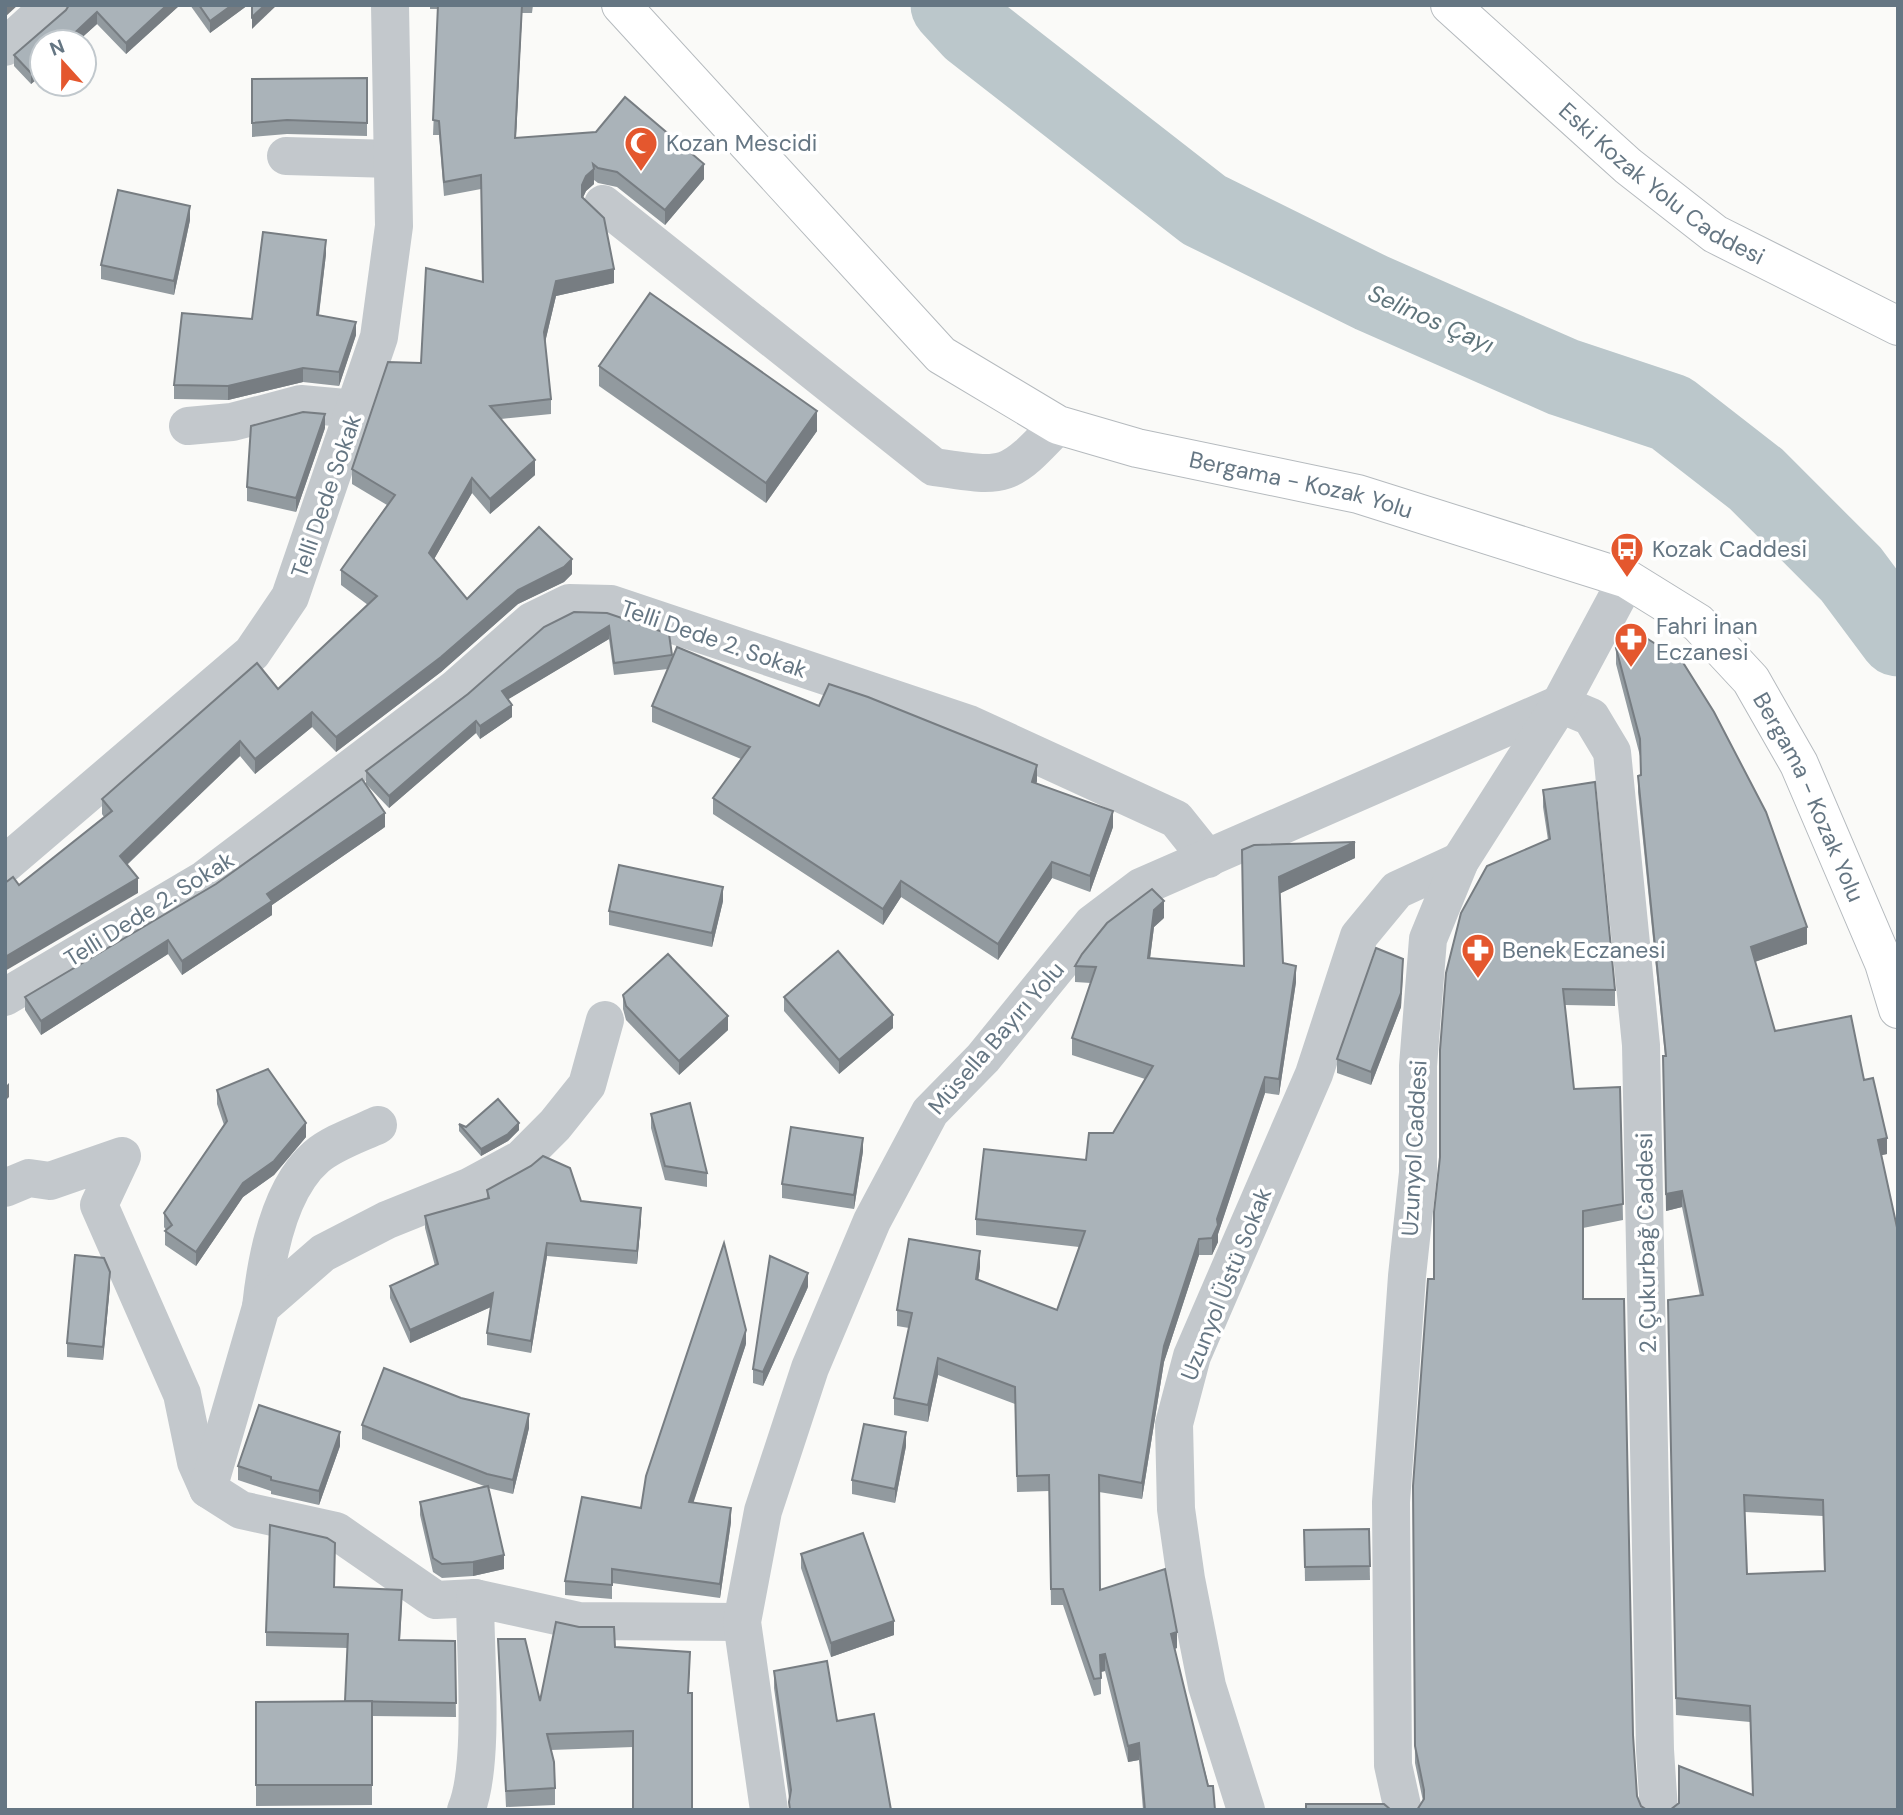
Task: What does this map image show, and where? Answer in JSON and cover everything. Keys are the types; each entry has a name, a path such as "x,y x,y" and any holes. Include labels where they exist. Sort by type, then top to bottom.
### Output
{"main road":[{"name":"Bergama - Kozak Yolu","path":"621,5 941,355 1058,425 1137,448 1358,494 1627,579 1698,623 1751,680 1798,764 1884,963 1898,1009"},
{"name":"Eski Kozak Yolu Caddesi","path":"1450,5 1628,166 1715,233 1898,326"}],"street":[{"path":"5,47 51,5"},
{"name":"Telli Dede Sokak","path":"5,864 252,653 290,597 379,337 394,226 390,5"},
{"path":"286,156 392,159"},
{"path":"603,204 934,467 990,476 1020,465 1058,425"},
{"path":"188,426 232,422 301,404 356,409"},
{"name":"Uzunyol Caddesi","path":"1403,1810 1393,1765 1391,1502 1407,1276 1418,1173 1418,1066 1428,939 1460,861 1560,704 1627,579"},
{"name":"Telli Dede 2. Sokak","path":"5,998 205,879 455,689 532,621 569,603 611,604 969,724 1177,819 1209,859"},
{"name":"Müsella Bayırı Yolu","path":"769,1810 742,1622 763,1511 810,1368 872,1221 930,1112 983,1058 1092,924 1141,887 1560,704"},
{"name":"2. Çukurbağ Caddesi","path":"1560,704 1591,717 1612,752 1641,1045 1655,1750 1659,1810"},
{"name":"Uzunyol Üstü Sokak","path":"1245,1810 1207,1686 1186,1578 1176,1509 1174,1424 1192,1356 1314,1074 1359,936 1397,890 1460,861"},
{"path":"261,1307 323,1253 387,1220 469,1187 521,1159 555,1125 587,1086 605,1020"},
{"path":"208,1489 261,1307 266,1260 294,1185 316,1156 378,1125"},
{"path":"5,1188 29,1178 50,1181 122,1156 99,1205 183,1394 195,1462 208,1489 241,1510 336,1531 436,1600 475,1598 579,1622 742,1622"},
{"path":"466,1810 472,1794 475,1750 475,1598"}],"building":[{"path":"69,5 167,5 126,43 97,12 80,28 45,28"},
{"path":"199,5 232,5 210,21"},
{"path":"252,5 265,5 252,17"},
{"path":"438,5 522,5 515,138 596,132 625,97 704,164 665,210 617,172 598,168 593,164 594,169 586,176 582,185 582,197 604,218 614,269 556,281 544,332 551,399 490,406 535,460 490,499 472,478 429,553 467,599 539,527 572,559 564,567 518,590 441,657 336,737 312,712 255,759 240,741 120,856 138,878 5,957 5,883 13,877 19,885 112,811 102,799 257,663 278,689 377,596 341,570 395,495 352,469 388,362 421,363 426,268 483,282 481,175 444,182 439,121 433,120"},
{"path":"28,43 28,70 14,55"},
{"path":"367,78 367,123 287,120 252,123 252,79"},
{"path":"118,190 190,206 174,281 101,265"},
{"path":"263,232 326,240 317,315 356,322 339,372 303,368 228,386 174,385 182,313 252,319"},
{"path":"650,293 817,411 766,483 599,366"},
{"path":"303,412 325,414 296,498 247,487 251,426"},
{"path":"574,612 607,613 669,634 672,655 614,663 609,626 502,691 512,705 480,726 476,721 389,796 366,771 468,694 544,627"},
{"path":"1640,634 1682,661 1714,712 1766,812 1807,927 1751,947 1775,1031 1851,1016 1864,1080 1873,1078 1887,1138 1878,1140 1898,1232 1898,1810 1670,1810 1679,1803 1679,1766 1753,1795 1750,1706 1676,1698 1668,1300 1703,1295 1682,1191 1666,1194 1663,1056 1666,1056 1638,776 1641,775 1640,739 1616,648","holes":["1744,1495 1823,1500 1825,1571 1747,1574"]},
{"path":"677,647 819,706 829,684 1037,765 1032,782 1113,811 1090,876 1052,862 998,944 901,881 883,909 713,798 750,747 652,706"},
{"path":"362,779 385,813 267,894 272,901 182,961 168,940 41,1021 25,997 216,884"},
{"path":"1595,782 1615,990 1563,989 1574,1089 1620,1087 1623,1204 1583,1211 1583,1299 1624,1299 1633,1735 1637,1796 1641,1806 1647,1810 1417,1810 1424,1799 1424,1790 1415,1746 1413,1486 1428,1279 1434,1279 1434,1212 1440,1157 1440,1050 1446,973 1461,913 1487,866 1550,839 1543,790"},
{"path":"1355,842 1279,877 1283,963 1296,966 1279,1079 1265,1077 1217,1219 1218,1225 1212,1238 1199,1239 1164,1346 1142,1483 1099,1475 1100,1590 1165,1569 1177,1632 1171,1634 1208,1786 1213,1786 1215,1810 1145,1810 1139,1743 1128,1746 1105,1654 1100,1655 1101,1678 1094,1679 1063,1589 1051,1589 1049,1475 1017,1476 1015,1387 938,1358 928,1405 894,1398 912,1313 897,1310 909,1239 980,1251 976,1279 1057,1310 1085,1231 976,1219 984,1149 1086,1160 1089,1133 1113,1133 1153,1066 1072,1038 1096,967 1075,966 1082,954 1107,923 1152,889 1164,901 1154,910 1148,958 1244,966 1242,850 1254,845"},
{"path":"619,865 723,887 712,933 609,911"},
{"path":"1376,948 1403,959 1401,993 1371,1072 1337,1059"},
{"path":"838,951 893,1015 839,1060 784,997"},
{"path":"668,954 728,1016 679,1061 626,1006 623,995"},
{"path":"268,1069 306,1123 274,1161 243,1183 196,1252 165,1231 172,1225 164,1213 227,1121 217,1090"},
{"path":"498,1099 519,1123 508,1134 481,1149 459,1124 466,1127"},
{"path":"690,1103 707,1173 665,1166 651,1114"},
{"path":"791,1127 863,1138 854,1195 782,1184"},
{"path":"543,1156 570,1168 581,1201 641,1208 637,1251 547,1243 531,1341 487,1333 493,1293 410,1330 390,1286 438,1264 425,1216 489,1198 487,1190 531,1166"},
{"path":"724,1243 746,1330 689,1502 731,1508 720,1584 612,1569 612,1585 565,1581 582,1497 641,1508 646,1476"},
{"path":"75,1255 104,1258 110,1272 103,1347 67,1343"},
{"path":"770,1256 808,1273 763,1372 753,1369"},
{"path":"384,1368 461,1398 529,1414 513,1480 487,1474 362,1425"},
{"path":"259,1405 340,1432 319,1491 271,1480 271,1477 238,1466"},
{"path":"864,1424 906,1432 895,1489 852,1480"},
{"path":"488,1486 504,1555 473,1562 442,1564 433,1558 420,1502"},
{"path":"270,1525 327,1538 335,1543 334,1587 402,1590 399,1640 455,1641 456,1703 345,1701 348,1634 266,1632"},
{"path":"1369,1529 1370,1566 1305,1567 1304,1530"},
{"path":"863,1533 894,1621 831,1643 801,1554"},
{"path":"556,1622 579,1627 614,1627 615,1647 690,1652 688,1693 692,1693 692,1810 633,1810 633,1731 547,1734 554,1762 555,1788 506,1791 498,1639 525,1639 540,1701"},
{"path":"827,1661 837,1721 874,1714 891,1810 790,1810 791,1790 774,1671"},
{"path":"372,1701 372,1785 256,1785 256,1702"},
{"path":"1306,1804 1384,1804 1391,1810 1306,1810"}],"waterway":[{"name":"Selinos Çayı","path":"950,5 972,29 1204,210 1372,293 1563,377 1671,413 1756,479 1851,574 1898,637"}],"place":[{"name":"Kozan Mescidi","path":"641,173"},
{"name":"Kozak Caddesi","path":"1627,579"},
{"name":"Fahri İnan Eczanesi","path":"1631,669"},
{"name":"Benek Eczanesi","path":"1478,980"}]}
